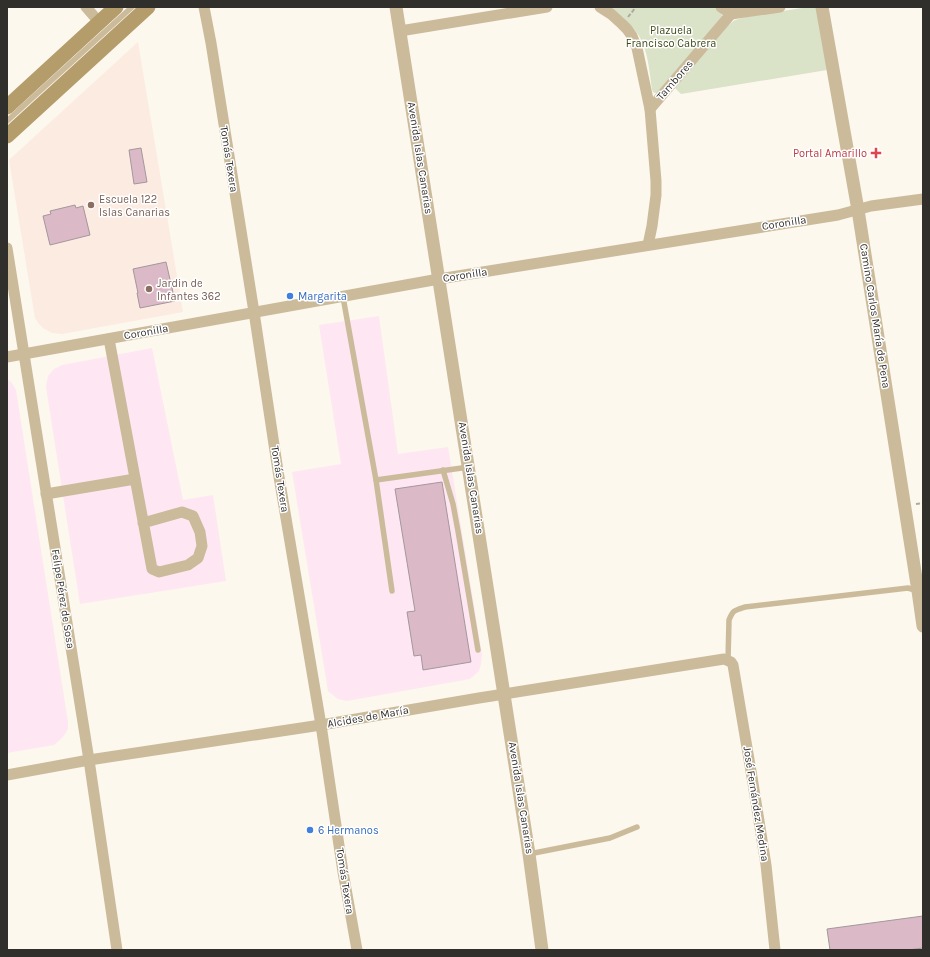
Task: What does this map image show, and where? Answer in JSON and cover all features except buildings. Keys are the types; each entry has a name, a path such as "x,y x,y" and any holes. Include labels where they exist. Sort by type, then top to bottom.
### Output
{"main road":[{"path":"7,106 116,7"},
{"path":"7,136 148,7"}],"street":[{"path":"86,7 99,22"},
{"name":"Tomás Texera","path":"204,7 254,312 278,471 321,725 343,872 357,950"},
{"name":"Avenida Islas Canarias","path":"396,7 530,854 542,950"},
{"path":"400,31 541,7"},
{"name":"Tambores","path":"600,7 611,14 627,29 638,48 650,109"},
{"path":"721,7 731,14 780,7"},
{"name":"Camino Carlos María de Pena","path":"822,7 858,210 921,591 923,626"},
{"name":"Tambores","path":"650,109 731,14"},
{"path":"648,245 656,194 650,109"},
{"name":"Coronilla","path":"7,357 439,279 838,215 871,206 923,199"},
{"name":"Felipe Pérez de Sosa","path":"7,248 89,760 117,950"},
{"path":"109,339 143,523 152,569 159,572 188,565 198,558 202,546 200,532 193,516 182,512 143,523"},
{"path":"46,494 135,479"},
{"name":"Alcides de María","path":"7,775 89,760 321,725 724,659 728,660"},
{"name":"José Fernández Medina","path":"728,660 733,665 752,777 766,865 775,950"}],"lane":[{"path":"7,121 132,7"},
{"path":"343,297 376,480 392,591"},
{"path":"376,480 469,467"},
{"path":"444,470 453,504 478,650"},
{"path":"728,660 729,620 731,614 736,610 753,606 908,588 921,591"},
{"path":"530,854 610,838 638,827"}],"shaded area":[{"name":"Escuela 122 Islas Canarias","path":"138,42 183,312 62,334 52,333 43,328 35,318 9,160"},
{"path":"379,316 398,454 448,447 482,654 479,671 470,679 347,701 338,699 328,691 292,472 341,464 319,325"},
{"path":"152,348 183,500 213,495 226,581 80,604 46,387 48,376 54,369 62,365"},
{"path":"7,379 16,390 68,729 61,739 54,745 7,753"}],"green space":[{"name":"Plazuela Francisco Cabrera","path":"607,7 714,7 721,13 723,18 657,93 655,93 652,89 649,65 639,35 631,26"},
{"path":"808,7 818,8 827,70 681,94 674,87 727,26 735,20"}],"place":[{"name":"Portal Amarillo","path":"876,153"},
{"name":"Escuela 122 Islas Canarias","path":"91,205"},
{"name":"Jardin de Infantes 362","path":"149,289"},
{"name":"Margarita","path":"290,296"},
{"name":"6 Hermanos","path":"310,830"}]}
